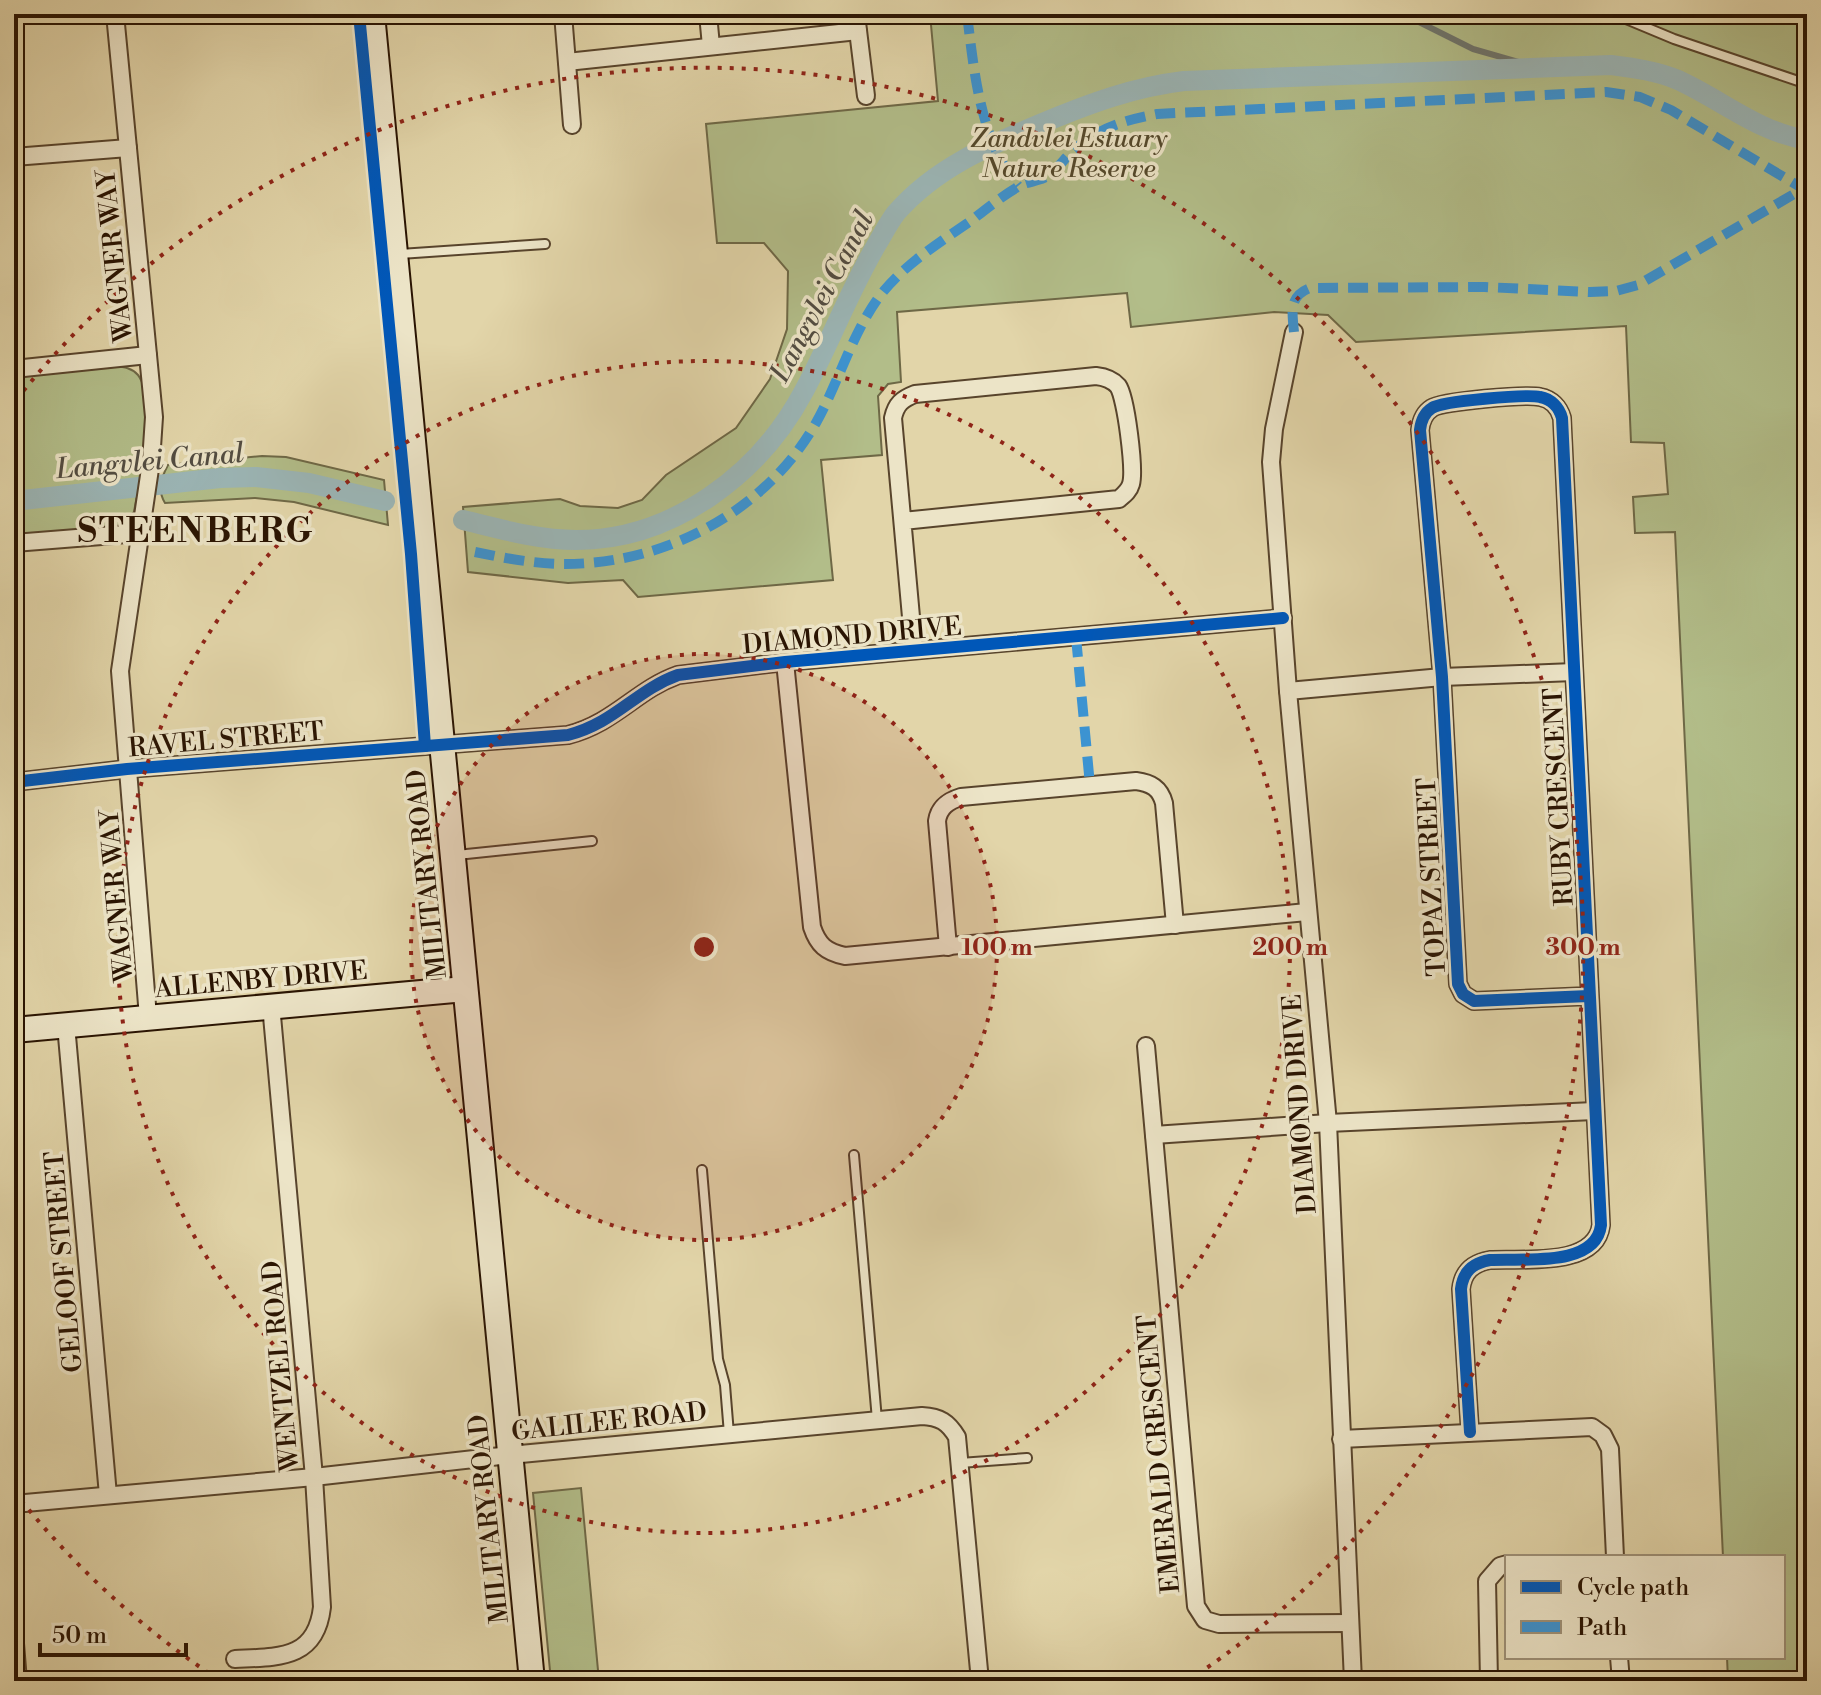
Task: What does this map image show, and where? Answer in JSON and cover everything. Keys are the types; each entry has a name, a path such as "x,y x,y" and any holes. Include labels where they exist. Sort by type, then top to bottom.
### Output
{"main road":[{"name":"MILITARY ROAD","path":"372,14 532,1681"},
{"name":"ALLENBY DRIVE","path":"14,1030 465,989"}],"street":[{"name":"WAGNER WAY","path":"115,14 154,433 120,671 148,1017"},
{"path":"563,14 572,125"},
{"path":"708,14 711,46"},
{"path":"567,62 711,46 857,23 866,96"},
{"path":"14,157 128,148"},
{"path":"1283,618 1271,456 1294,332"},
{"path":"14,369 148,355"},
{"path":"903,521 1119,499 1129,489 1132,476 1125,403 1121,392 1112,381 1096,376 925,393 903,399 895,408 893,418 914,650"},
{"name":"TOPAZ STREET","path":"1574,672 1562,418 1556,406 1545,398 1535,396 1446,402 1431,408 1420,425 1442,677 1458,984 1463,994 1474,1001 1589,996"},
{"path":"14,543 139,533"},
{"name":"DIAMOND DRIVE","path":"442,746 568,735 602,724 663,680 678,675 785,662 1283,618 1328,1123 1353,1681"},
{"path":"785,662 812,927 823,948 845,956 1307,912"},
{"name":"RUBY CRESCENT","path":"1288,691 1442,677 1574,672 1600,1233 1592,1246 1570,1256 1478,1262 1463,1278 1461,1289 1470,1432"},
{"name":"RAVEL STREET","path":"14,782 127,769 442,746"},
{"path":"948,947 937,821 945,804 961,797 1136,781 1153,786 1160,792 1164,803 1175,925"},
{"name":"WENTZEL ROAD","path":"235,1659 292,1654 314,1635 321,1622 322,1607 314,1477 271,1005"},
{"name":"GELOOF STREET","path":"66,1025 108,1495"},
{"name":"EMERALD CRESCENT","path":"1146,1046 1194,1597 1198,1611 1209,1622 1234,1626 1350,1623"},
{"path":"1154,1135 1328,1123 1594,1111"},
{"name":"GALILEE ROAD","path":"14,1504 877,1420 938,1417 949,1424 957,1437 980,1681"},
{"path":"1341,1439 1585,1426 1596,1429 1610,1449 1615,1555"},
{"path":"1489,1681 1487,1581 1505,1565"},
{"path":"14,1631 18,1681"},
{"path":"1619,1659 1621,1681"}],"lane":[{"path":"1614,14 1674,39 1807,84"},
{"path":"395,255 545,244"},
{"path":"453,856 592,841"},
{"path":"854,1155 877,1420"},
{"path":"702,1170 718,1359 725,1385 729,1434"},
{"path":"959,1463 1027,1458"}],"green space":[{"name":"Zandvlei Estuary Nature Reserve","path":"930,14 1807,14 1807,1681 1728,1681 1727,1659 1785,1659 1785,1555 1723,1555 1675,532 1635,533 1633,497 1668,494 1664,443 1631,442 1626,326 1356,342 1328,315 1274,312 1131,327 1127,293 897,312 901,382 888,384 878,396 882,455 821,460 833,580 638,597 623,580 568,583 468,572 463,507 560,499 580,506 618,508 642,500 666,475 736,428 770,379 787,329 788,271 764,243 717,243 706,124 938,101"},
{"path":"125,367 138,375 146,402 145,441 134,512 125,520 124,526 14,536 14,376"},
{"path":"262,456 286,457 384,480 388,525 294,502 255,498 165,503 161,484 168,465"},
{"path":"581,1488 599,1681 551,1681 533,1493"}],"waterway":[{"path":"1403,14 1473,49 1540,68"},
{"name":"Langvlei Canal","path":"463,520 548,538 576,540 612,537 679,515 710,497 738,475 786,421 804,391 867,262 893,217 912,197 946,170 984,149 1062,115 1130,92 1184,81 1611,65 1670,77 1756,123 1807,140"},
{"name":"Langvlei Canal","path":"14,501 220,478 256,477 309,483 385,501"}],"marked path":[{"path":"967,14 976,81 987,126 1005,168 1018,186"},
{"path":"475,552 542,563 603,562 676,542 742,506 771,481 796,453 817,421 869,311 899,275 1010,192 1022,184 1048,175 1094,135 1135,119 1157,114 1606,92 1640,97 1671,110 1807,191"},
{"path":"1294,332 1295,300 1310,288 1485,287 1590,292 1616,291 1638,285 1801,190"},
{"path":"1076,637 1090,785"}],"cycle path":[{"path":"359,14 411,554 425,746"},
{"path":"1470,1432 1461,1289 1467,1273 1479,1263 1490,1260 1556,1258 1572,1254 1596,1239 1601,1225 1562,418 1554,404 1540,397 1519,396 1439,405 1425,415 1420,430 1442,677 1458,984 1463,994 1474,1001 1589,996"},
{"path":"14,782 127,769 568,735 599,723 663,681 678,675 785,662 1283,618"}],"district":[{"name":"STEENBERG","path":"196,530"}]}
